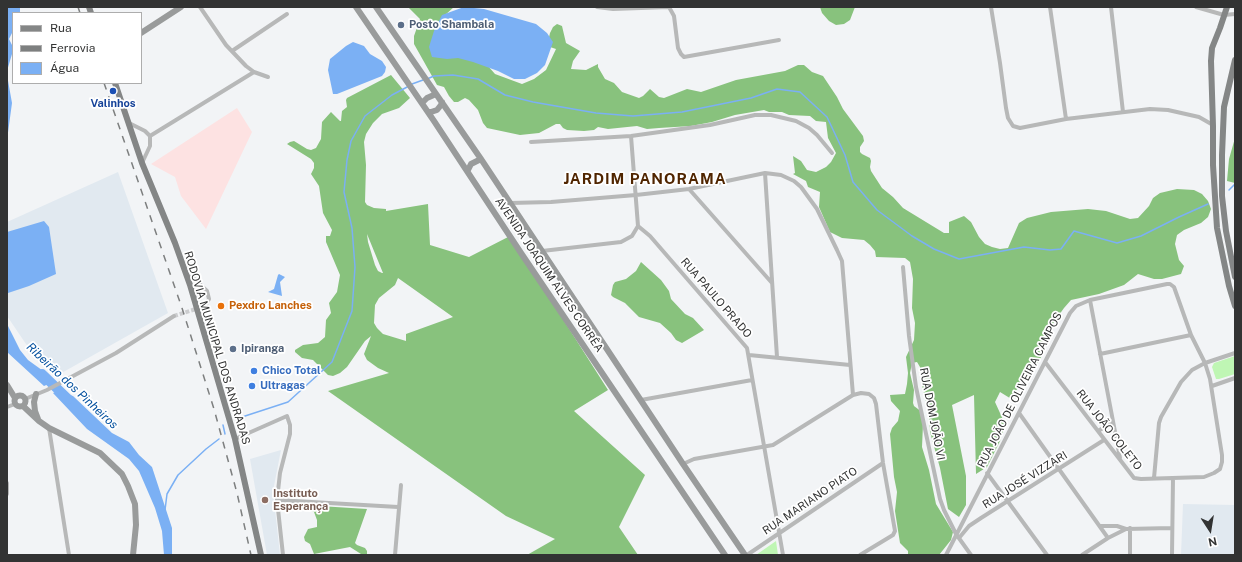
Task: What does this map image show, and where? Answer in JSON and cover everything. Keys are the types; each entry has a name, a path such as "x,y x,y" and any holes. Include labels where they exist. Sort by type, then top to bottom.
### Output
{"main road":[{"path":"142,32 181,7"},
{"name":"AVENIDA JOAQUIM ALVES CORRÊA","path":"356,7 468,170 526,260 726,555"},
{"name":"AVENIDA JOAQUIM ALVES CORRÊA","path":"376,7 481,159 683,464 746,555"},
{"path":"1227,7 1212,48 1213,165 1217,228 1229,286 1235,306"},
{"path":"1235,60 1224,107 1222,191 1226,231 1235,276"},
{"name":"RODOVIA MUNICIPAL DOS ANDRADAS","path":"115,84 142,163 187,276 235,439 261,555"},
{"path":"422,103 427,98 436,94"},
{"path":"428,112 438,110 442,102"},
{"path":"468,170 474,162 481,159"},
{"path":"7,385 19,406 24,402"},
{"path":"36,394 34,402 38,421"},
{"path":"15,401 18,396 21,396 38,421 100,453 122,474 135,504 136,525 133,555"}],"street":[{"path":"200,7 232,51 254,72 268,77"},
{"path":"597,7 612,9 669,7 674,16 678,48 684,56 779,40"},
{"path":"991,7 1006,108 1011,123 1017,128 1066,119 1150,109 1168,110 1199,117 1213,126"},
{"path":"1050,7 1066,119"},
{"path":"1111,7 1123,112"},
{"path":"1196,7 1224,15 1235,14"},
{"path":"232,51 287,14"},
{"path":"150,136 254,72"},
{"path":"531,142 631,136 710,125 755,115 771,115 796,122 809,128 832,153"},
{"path":"128,123 145,131 150,136 150,146 142,163"},
{"path":"542,251 621,242 632,236 638,226 631,136"},
{"path":"510,203 551,202 689,189 765,172 786,178 801,187 817,209 838,250 842,262 853,395"},
{"path":"765,172 777,358"},
{"path":"689,189 773,283"},
{"name":"RUA PAULO PRADO","path":"638,226 650,236 747,348 783,555"},
{"name":"RUA DOM JOÃO VI","path":"903,268 909,336 916,387 940,499 956,534 971,555"},
{"path":"187,276 193,278 207,291 209,299 205,306"},
{"name":"RUA JOÃO DE OLIVEIRA CAMPOS","path":"946,555 1072,309 1090,300 1170,284 1174,287 1191,335"},
{"path":"1090,300 1120,460"},
{"path":"24,402 36,394 47,390 116,353 174,316"},
{"path":"1100,354 1191,335 1205,363 1212,386 1235,378"},
{"path":"1154,478 1159,423 1181,382 1192,370 1205,363 1235,353"},
{"path":"749,355 850,365"},
{"name":"RUA JOÃO COLETO","path":"1046,362 1134,478 1204,477 1209,476 1220,469 1222,455 1212,386"},
{"path":"641,400 752,380"},
{"path":"683,464 694,459 773,445 853,395 860,393 871,395 876,401 882,463 895,531 893,535 860,555"},
{"path":"7,407 15,401"},
{"path":"1019,413 1101,526 1108,538"},
{"path":"235,439 288,416 290,434 280,473 277,500 283,555"},
{"path":"1098,431 1113,422"},
{"path":"49,428 69,555"},
{"name":"RUA JOSÉ VIZZARI","path":"959,538 969,526 1104,440"},
{"name":"RUA MARIANO PIATO","path":"746,555 882,463"},
{"path":"988,473 1047,555"},
{"path":"1172,555 1173,478"},
{"path":"7,483 7,494"},
{"path":"395,555 401,484"},
{"path":"277,500 398,507"},
{"path":"1101,526 1128,528 1172,528"},
{"path":"1082,555 1108,538 1128,528"},
{"path":"1128,528 1130,555"}],"shaded area":[{"path":"237,108 252,132 206,229 181,196 175,177 151,164"},
{"path":"118,172 168,313 58,375 26,344 7,316 7,222"},
{"name":"Instituto Esperança","path":"281,450 273,491 280,555 267,555 250,459"},
{"path":"1183,504 1235,505 1235,555 1181,555"}],"green space":[{"path":"408,7 454,7 444,16 495,74 522,84 534,79 546,70 556,49 547,46 550,33 553,27 557,24 562,26 566,43 580,51 573,61 571,69 586,70 598,64 598,67 605,79 614,83 622,92 639,98 650,89 659,97 664,98 687,89 701,92 736,80 785,71 798,65 804,65 812,72 823,76 843,109 863,136 864,141 860,147 860,152 870,158 871,171 882,188 903,208 944,233 949,233 949,222 964,216 971,222 979,237 985,244 992,247 1000,249 1008,248 1019,223 1027,218 1051,212 1088,209 1106,211 1130,219 1138,218 1149,206 1153,198 1160,193 1177,189 1194,190 1202,194 1208,201 1211,209 1208,217 1201,223 1184,230 1177,235 1175,244 1179,260 1184,266 1181,274 1162,279 1154,279 1138,274 1124,285 1099,294 1071,300 1054,322 1047,337 1043,354 1033,370 1014,393 1013,400 1000,392 995,402 1005,424 1000,441 987,467 976,474 974,395 952,405 966,476 966,505 959,517 948,509 940,468 930,432 929,414 922,385 920,367 917,362 912,363 910,373 914,390 913,403 914,406 922,412 922,447 929,470 936,504 953,532 951,540 939,555 908,555 908,551 900,543 895,511 897,492 890,434 892,428 898,421 900,411 891,401 890,395 905,394 908,373 906,357 914,340 915,323 912,308 913,279 910,262 905,258 876,257 875,251 864,240 842,238 830,232 819,207 820,192 808,187 806,181 793,174 795,173 793,156 801,161 807,170 816,172 826,167 831,162 836,153 828,138 826,122 816,121 810,116 789,115 782,112 769,112 764,110 735,115 712,122 691,126 647,129 637,126 608,129 598,127 594,130 584,131 567,130 560,124 556,124 539,133 520,135 487,128 483,123 478,110 469,100 465,98 458,102 454,102 444,87 437,85 414,44 414,36 420,19"},
{"path":"820,7 855,7 850,20 844,24 836,25 829,21 822,13"},
{"path":"391,75 410,98 399,108 382,114 373,123 366,134 364,142 366,165 365,202 367,205 374,208 386,209 386,211 428,204 430,245 469,257 510,236 608,390 574,411 645,475 619,527 638,555 527,555 555,539 506,516 328,391 389,373 378,368 367,360 364,354 371,336 365,341 347,367 340,373 333,376 328,375 313,360 302,358 295,352 295,350 303,345 318,343 325,337 326,320 331,313 329,303 337,292 340,275 326,242 326,236 330,236 332,230 323,213 319,186 311,174 314,168 314,163 311,159 287,144 294,141 307,149 311,150 316,148 321,139 322,122 331,112 341,121 342,111 347,107 347,98","holes":["367,234 383,273 378,271 375,265","398,278 453,317 406,334 406,341 383,334 374,323 375,305 379,298 395,285"]},
{"path":"1235,138 1235,183 1227,181 1229,159"},
{"path":"641,262 661,280 669,291 671,299 685,314 693,318 704,330 682,343 676,340 660,323 639,317 625,303 611,295 615,282 626,279 636,271"},
{"path":"1235,356 1235,374 1216,379 1212,367 1214,363"},
{"path":"288,504 367,509 355,543 365,548 367,554 361,554 350,547 314,554 310,544 305,541 304,537 308,529 317,527 317,520 314,512"},
{"path":"776,541 778,555 756,555"}],"water":[{"path":"7,7 20,7 20,12 12,12 12,33 9,39 12,45 12,54 7,71"},
{"path":"464,7 484,9 536,24 547,33 553,42 545,65 537,73 525,79 514,79 498,71 473,62 458,58 447,59 432,57 429,47 434,31 442,15"},
{"path":"353,42 364,46 370,54 382,61 386,67 385,72 382,76 337,94 333,94 328,70 330,59"},
{"path":"7,75 12,103 7,140"},
{"path":"44,221 49,227 56,274 29,286 8,293 7,232"},
{"path":"279,274 285,277 280,282 282,296 268,292 274,289"},
{"path":"7,324 20,350 28,360 46,373 53,382 44,386 7,352"},
{"path":"63,388 64,393 73,396 112,433 129,442 139,455 152,467 172,528 172,555 164,555 162,531 155,508 139,471 129,459 87,429 53,393"}],"waterway":[{"path":"427,79 434,76 453,75 478,79 505,95 533,102 596,113 633,116 682,112 751,98 777,89 800,92 827,117 845,155 853,182 877,210 912,236 934,249 959,259 1024,247 1050,250 1061,249 1074,231 1117,243 1141,236 1208,204"},
{"path":"412,84 423,80"},
{"path":"242,417 288,402 332,362 352,311 355,267 352,228 344,192 347,160 351,141 365,116 392,95 409,86"},
{"path":"1229,190 1235,184"},
{"name":"Ribeirão dos Pinheiros","path":"42,374 68,399"},
{"path":"223,425 225,434"},
{"path":"165,510 167,494 178,475 219,439"}],"tunnel":[{"path":"174,316 205,306"}],"railway":[{"path":"78,7 80,12"},
{"path":"104,84 182,308 214,409 237,493 251,555"}],"place":[{"name":"Posto Shambala","path":"401,25"},
{"name":"Valinhos","path":"113,91"},
{"name":"Pexdro Lanches","path":"221,306"},
{"name":"Ipiranga","path":"233,349"},
{"name":"Chico Total","path":"254,371"},
{"name":"Ultragas","path":"252,386"},
{"name":"Instituto Esperança","path":"265,500"}],"district":[{"name":"JARDIM PANORAMA","path":"645,179"}]}
